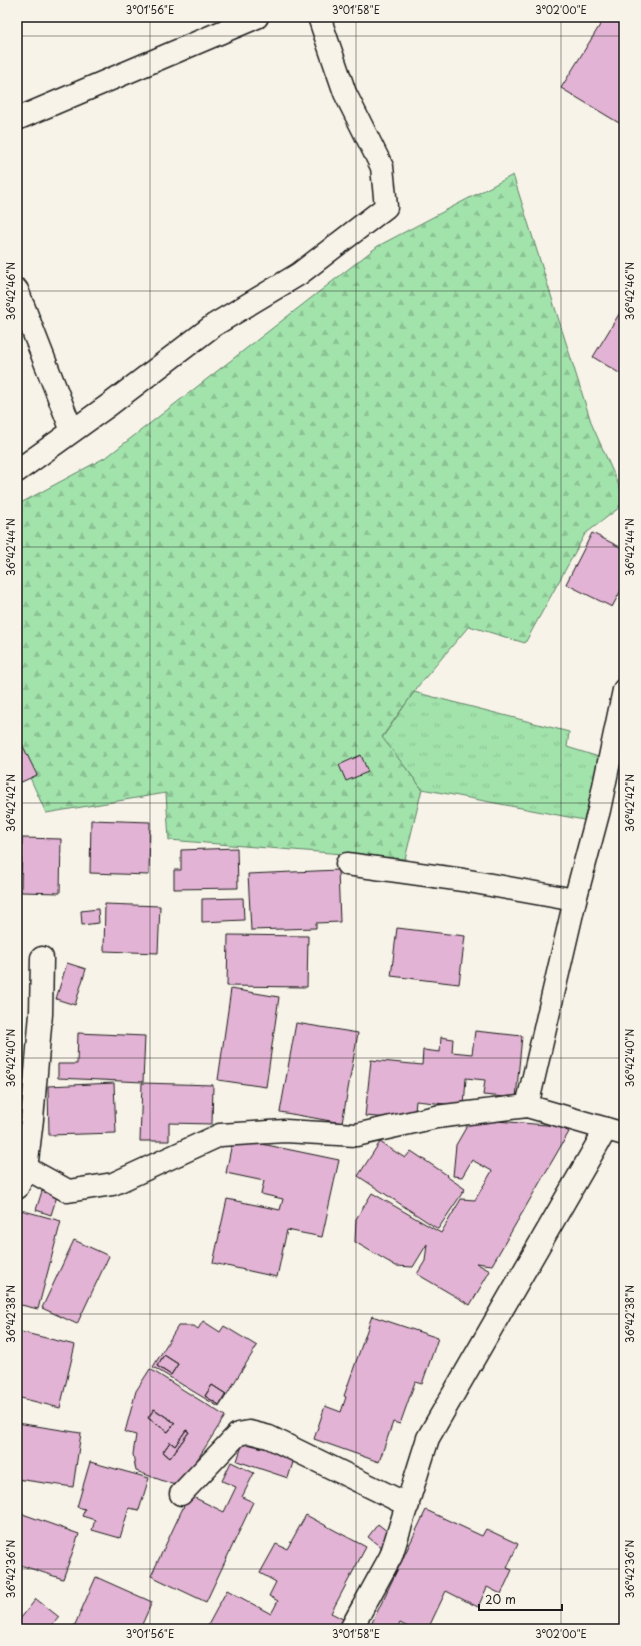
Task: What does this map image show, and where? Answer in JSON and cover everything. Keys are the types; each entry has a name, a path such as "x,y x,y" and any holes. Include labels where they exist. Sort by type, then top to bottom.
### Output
{"street":[{"path":"17,119 257,17"},
{"path":"17,470 214,325 299,274 386,207 382,167 345,93 319,17"},
{"path":"17,290 72,431"},
{"path":"527,1106 575,900 599,810 624,690"},
{"path":"347,864 463,880 575,900"},
{"path":"42,958 37,1070 20,1173 68,1191 113,1184 220,1135 285,1131 356,1135 436,1117 527,1106 615,1132 428,1438 391,1556 351,1629"},
{"path":"181,1494 238,1434 249,1432 269,1437 408,1505"}],"green space":[{"path":"513,175 592,425 624,497 624,504 585,534 525,643 469,626 419,685 382,737 422,789 405,859 169,840 166,793 46,813 17,749 17,505 108,456 378,246"},
{"path":"414,692 569,732 567,747 602,758 589,821 422,789 382,738"}],"building":[{"path":"605,17 624,17 624,126 561,88"},
{"path":"624,306 624,376 593,357"},
{"path":"592,533 624,549 624,585 612,607 566,584"},
{"path":"17,734 37,775 17,784"},
{"path":"361,755 368,772 346,781 339,765"},
{"path":"91,820 150,822 149,875 90,873"},
{"path":"22,838 61,839 60,893 21,892"},
{"path":"237,848 238,888 174,889 174,870 181,870 181,850"},
{"path":"338,870 340,922 316,923 316,928 251,930 248,874"},
{"path":"243,898 244,920 202,922 202,899"},
{"path":"105,904 160,906 158,953 104,951"},
{"path":"98,909 99,923 82,925 81,911"},
{"path":"397,928 465,936 459,984 391,976"},
{"path":"228,935 308,936 307,987 227,986"},
{"path":"67,963 86,969 75,1005 56,999"},
{"path":"231,989 279,997 266,1087 218,1080"},
{"path":"296,1023 358,1033 342,1123 280,1112"},
{"path":"475,1031 522,1036 516,1098 483,1095 485,1080 466,1078 464,1106 416,1101 414,1120 365,1116 371,1060 422,1065 423,1050 440,1052 441,1037 453,1039 452,1052 472,1054"},
{"path":"78,1033 145,1036 143,1082 58,1078 58,1064 77,1064"},
{"path":"114,1083 116,1133 49,1135 48,1086"},
{"path":"142,1083 213,1085 212,1124 169,1123 169,1141 140,1141"},
{"path":"471,1119 559,1126 569,1132 492,1265 476,1263 490,1271 470,1305 417,1274 425,1261 427,1244 413,1267 396,1266 355,1242 356,1219 372,1193 441,1233 461,1199 475,1200 492,1171 472,1160 462,1177 453,1176 456,1145"},
{"path":"233,1138 339,1160 322,1237 287,1230 277,1277 213,1263 227,1199 280,1210 283,1199 261,1194 264,1181 226,1173"},
{"path":"380,1142 405,1158 411,1151 465,1189 438,1229 358,1176"},
{"path":"42,1191 57,1196 51,1215 36,1210"},
{"path":"17,1209 61,1221 38,1309 17,1304"},
{"path":"74,1240 109,1256 77,1324 42,1308"},
{"path":"372,1316 438,1338 422,1384 415,1382 400,1424 393,1422 379,1462 314,1439 325,1406 341,1412 346,1397 344,1396"},
{"path":"203,1321 220,1332 224,1326 257,1346 219,1407 153,1367 178,1326 194,1326 198,1329","holes":["164,1355 178,1364 171,1375 157,1366","212,1385 226,1394 219,1405 205,1396"]},
{"path":"17,1331 75,1345 60,1408 17,1397"},
{"path":"164,1355 178,1364 171,1375 157,1366"},
{"path":"150,1369 225,1416 180,1487 136,1471 133,1454 136,1435 125,1432 136,1391","holes":["154,1409 175,1423 168,1432 148,1418","186,1430 189,1432 170,1458 163,1452 170,1442 175,1446"]},
{"path":"212,1385 226,1394 219,1405 205,1396"},
{"path":"154,1409 175,1423 168,1432 148,1418"},
{"path":"17,1423 81,1433 73,1487 17,1479"},
{"path":"186,1430 189,1432 170,1458 163,1452 170,1442 175,1446"},
{"path":"245,1436 296,1453 288,1478 237,1461"},
{"path":"90,1462 149,1478 139,1510 129,1508 120,1538 92,1530 95,1520 82,1516 85,1509 77,1507"},
{"path":"231,1462 254,1473 242,1497 253,1502 206,1602 151,1576 189,1495 224,1512 236,1487 222,1481"},
{"path":"426,1510 482,1536 486,1529 518,1544 507,1568 512,1570 501,1594 487,1587 478,1607 446,1591 428,1629 412,1629 400,1623 397,1629 369,1629"},
{"path":"17,1512 79,1534 63,1579 17,1564"},
{"path":"306,1515 366,1547 331,1613 343,1619 352,1602 361,1607 348,1629 206,1629 227,1590 271,1614 278,1601 269,1596 276,1582 260,1573 276,1544 287,1549"},
{"path":"378,1524 393,1536 383,1549 368,1537"},
{"path":"96,1577 152,1602 140,1629 73,1629"},
{"path":"36,1599 59,1617 49,1629 25,1629 17,1623"}]}
